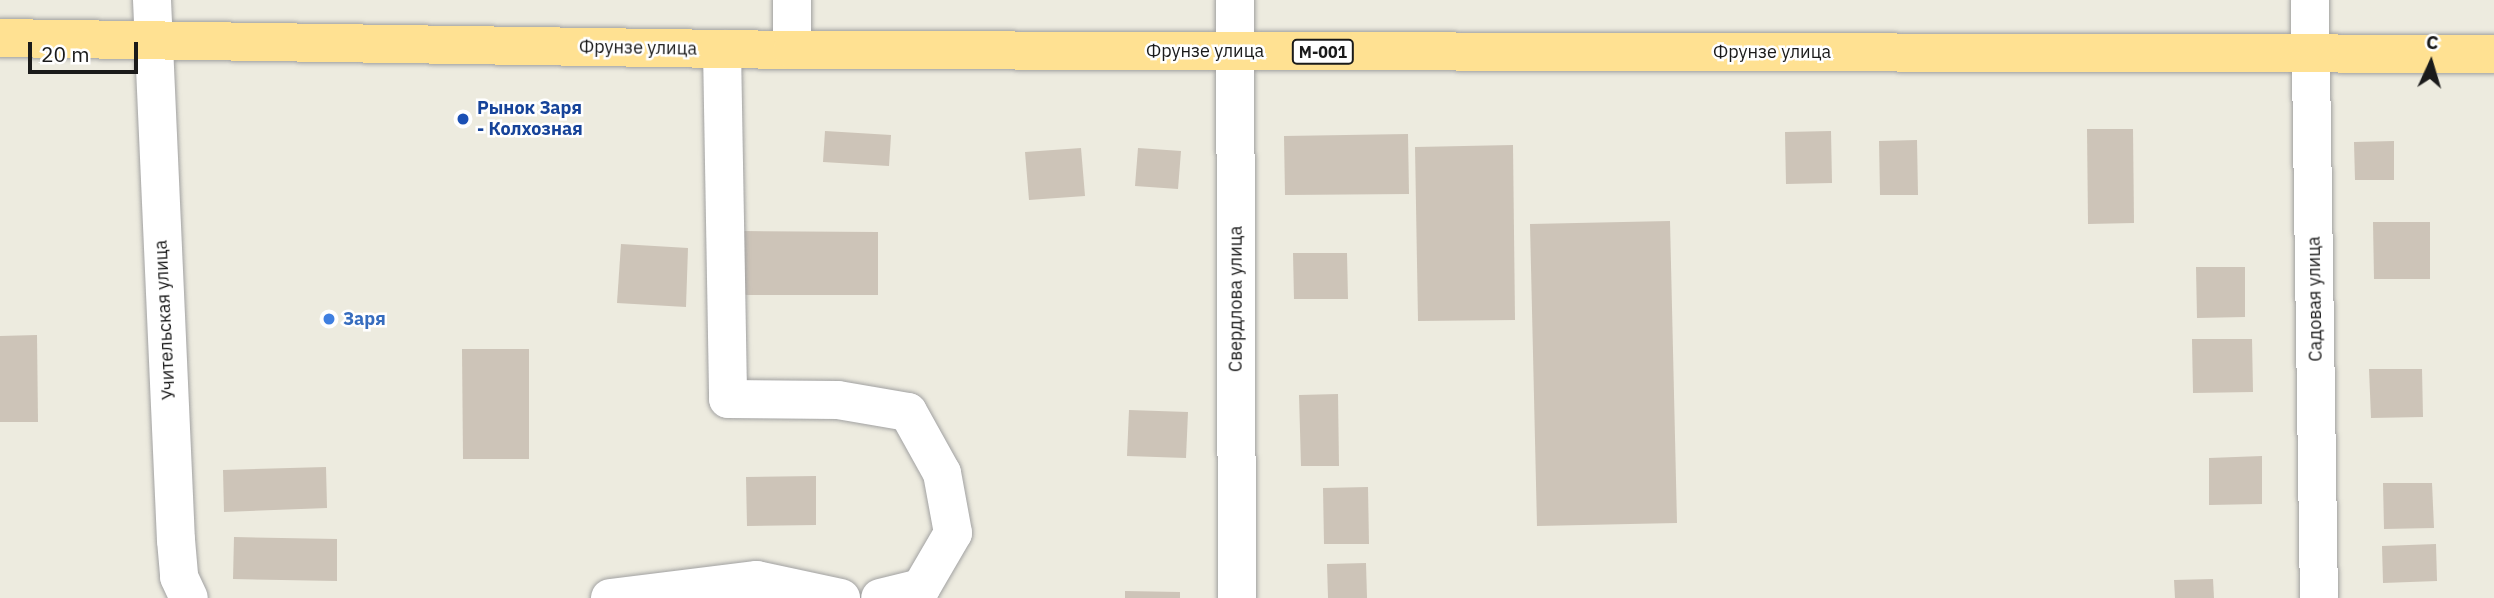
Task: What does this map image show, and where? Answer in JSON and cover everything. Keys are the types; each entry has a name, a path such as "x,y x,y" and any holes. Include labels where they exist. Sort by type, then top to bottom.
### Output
{"main road":[{"name":"Фрунзе улица","path":"0,38 152,38 792,50 2494,54"}],"street":[{"name":"Учительская улица","path":"152,0 176,540 179,577 188,598"},
{"path":"792,0 792,50"},
{"name":"Свердлова улица","path":"1235,0 1237,598"},
{"name":"Садовая улица","path":"2310,0 2319,598"},
{"path":"722,49 728,399 838,400 908,412 942,473 953,533 921,588 880,598"},
{"path":"610,598 757,580 841,598"}],"building":[{"path":"2087,129 2133,129 2134,223 2088,224"},
{"path":"825,131 891,135 889,166 823,162"},
{"path":"1831,131 1832,183 1786,184 1785,132"},
{"path":"1408,134 1409,194 1285,195 1284,136"},
{"path":"1917,140 1918,195 1880,195 1879,141"},
{"path":"2394,141 2394,180 2355,180 2354,142"},
{"path":"1513,145 1515,320 1418,321 1415,147"},
{"path":"1081,148 1085,196 1029,200 1025,152"},
{"path":"1138,148 1181,151 1178,189 1135,186"},
{"path":"1670,221 1677,523 1537,526 1530,224"},
{"path":"2373,222 2430,222 2430,279 2374,279"},
{"path":"743,231 878,232 878,295 743,295"},
{"path":"621,244 688,248 686,307 617,303"},
{"path":"1293,253 1347,253 1348,299 1294,299"},
{"path":"2196,267 2245,267 2245,317 2197,318"},
{"path":"37,335 38,422 0,422 0,336"},
{"path":"2192,339 2252,339 2253,392 2193,393"},
{"path":"462,349 529,349 529,459 463,459"},
{"path":"2369,369 2422,369 2423,417 2371,418"},
{"path":"1338,394 1339,466 1301,466 1299,395"},
{"path":"1129,410 1188,412 1186,458 1127,456"},
{"path":"2262,456 2262,504 2209,505 2209,458"},
{"path":"326,467 327,508 224,512 223,470"},
{"path":"816,476 816,525 747,526 746,477"},
{"path":"2383,483 2432,483 2434,528 2384,529"},
{"path":"1368,487 1369,544 1324,544 1323,488"},
{"path":"234,537 337,539 337,581 233,579"},
{"path":"2436,544 2437,581 2383,583 2382,546"},
{"path":"1366,563 1367,598 1328,598 1327,564"},
{"path":"2213,579 2214,598 2175,598 2174,580"},
{"path":"1125,591 1180,592 1180,598 1125,598"}],"place":[{"name":"Рынок Заря - Колхозная","path":"463,119"},
{"name":"Заря","path":"329,319"}]}
